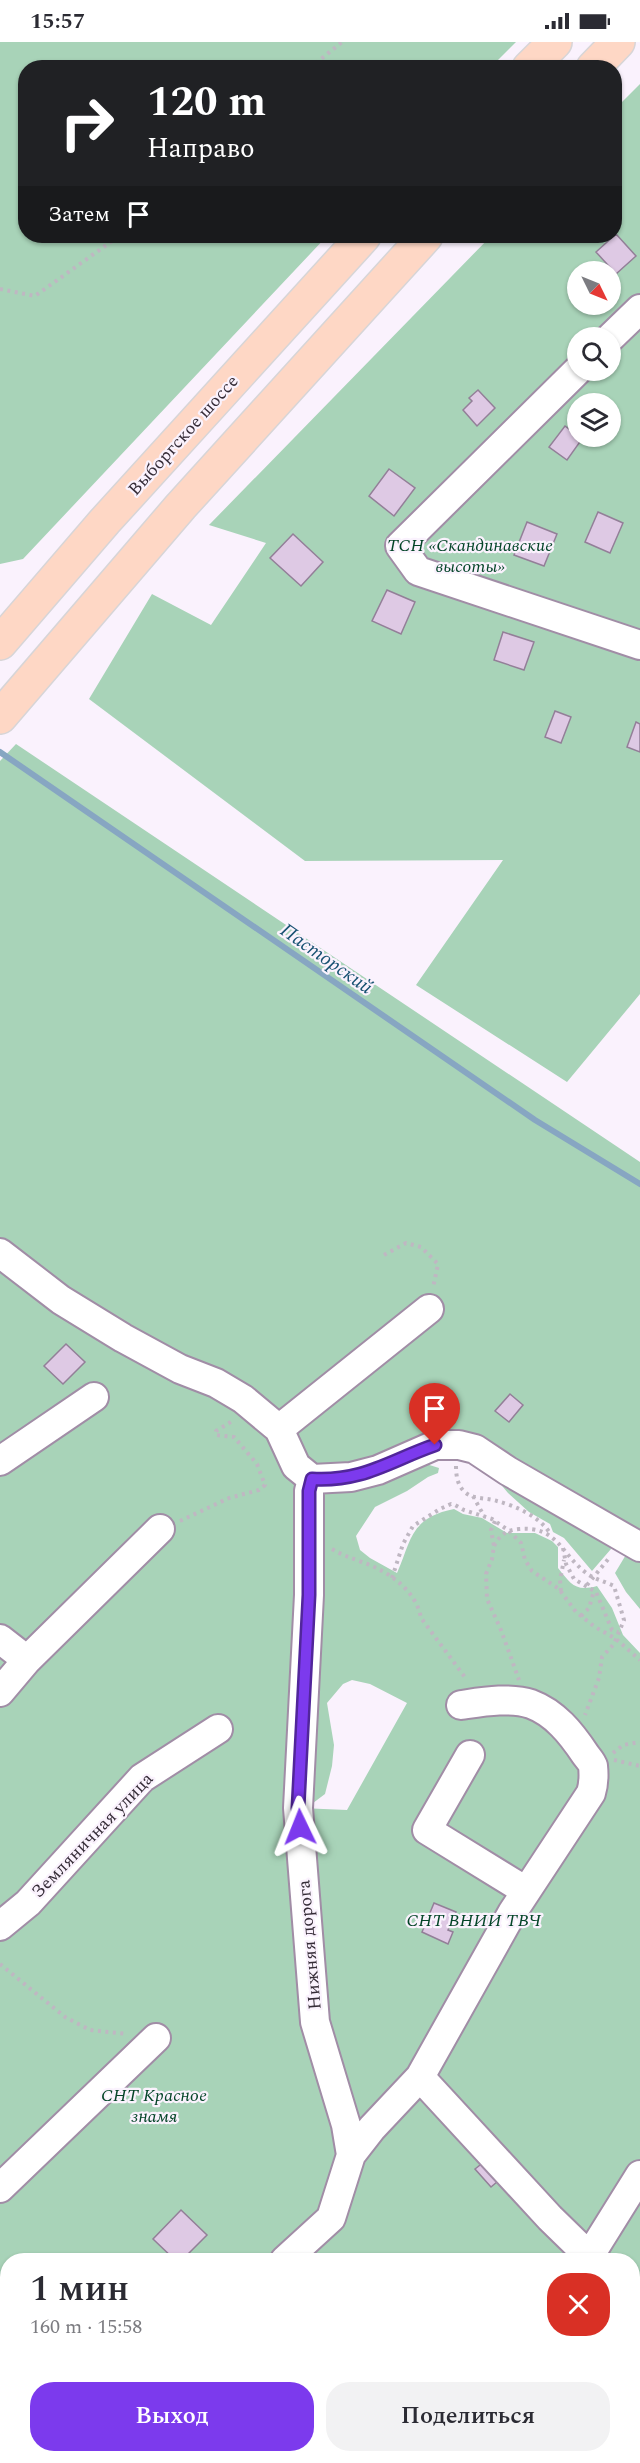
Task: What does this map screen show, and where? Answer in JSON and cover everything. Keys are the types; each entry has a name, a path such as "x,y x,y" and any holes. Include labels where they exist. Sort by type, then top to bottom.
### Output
{"main road":[{"path":"537,60 555,42"},
{"path":"601,60 618,42"},
{"name":"Выборгское шоссе","path":"3,640 120,504 358,243"},
{"path":"0,717 241,440 420,243"}],"street":[{"path":"621,327 640,309"},
{"path":"567,381 400,546 418,571 640,645"},
{"path":"0,1253 61,1300 142,1350 228,1389 264,1415 279,1429 296,1466 312,1479 351,1478 378,1470 435,1445 459,1445 475,1449 508,1471 640,1546"},
{"path":"279,1429 429,1309"},
{"path":"4,1451 94,1397"},
{"name":"Нижняя дорога","path":"312,1479 309,1491 309,1595 298,1808 315,2022 359,2126"},
{"path":"0,1692 27,1660 160,1530"},
{"path":"0,1638 27,1660"},
{"path":"293,2253 331,2218 359,2126 420,2077 526,1891 591,1793 594,1783 593,1766 597,1753 545,1712 530,1704 489,1702 460,1704"},
{"name":"Земляничная улица","path":"0,1926 28,1902 142,1778 218,1729"},
{"path":"470,1755 427,1830 526,1891"},
{"path":"0,2188 156,2038"},
{"path":"420,2077 582,2253"},
{"path":"592,2253 640,2175"}],"path":[{"path":"320,60 342,42"},
{"path":"0,289 35,296 109,243"},
{"path":"384,1255 406,1243 421,1247 438,1264"},
{"path":"160,1530 229,1498 259,1490 265,1485 257,1464 234,1437 216,1435 216,1431 240,1416"},
{"path":"484,1516 471,1495 499,1501 519,1509 544,1524 551,1536 584,1572 614,1586 624,1620 616,1639 602,1657 599,1677 585,1713 597,1753 640,1742"},
{"path":"392,1578 403,1544 413,1526 450,1504 484,1516 508,1530 521,1543 525,1560 532,1571 561,1591 581,1616 616,1639 640,1660"},
{"path":"494,1546 491,1530 495,1521"},
{"path":"309,1524 333,1550 392,1578 406,1588 418,1605 421,1618 449,1658 489,1702"},
{"path":"530,1704 487,1599 486,1574 499,1536 508,1530 535,1528 551,1536"},
{"path":"562,1547 564,1559 574,1579 594,1590 612,1630 618,1632"},
{"path":"561,1591 560,1580 564,1559"},
{"path":"587,1585 592,1577"},
{"path":"581,1616 589,1608 594,1590"},
{"path":"0,1964 65,2017 90,2030 156,2038"}],"green space":[{"path":"0,42 516,42 498,60 18,60 18,243 320,243 23,559 0,564"},
{"name":"ТСН «Скандинавские высоты»","path":"640,84 640,994 567,1082 416,985 503,860 305,861 89,699 152,594 211,625 266,543 209,525 484,243 622,243 622,102"},
{"path":"16,744 640,1162 640,1609 626,1592 615,1573 633,1543 478,1451 420,1462 439,1468 438,1473 375,1507 356,1536 360,1550 397,1573 415,1532 421,1524 440,1513 454,1509 463,1514 482,1518 507,1533 535,1533 552,1541 558,1547 558,1568 570,1582 583,1588 597,1586 612,1608 623,1635 640,1653 640,2253 0,2253 0,761","holes":["352,1680 370,1684 407,1703 347,1810 300,1808 313,1803 325,1794 332,1766 334,1745 327,1703 343,1684"]},
{"path":"493,1475 609,1544 611,1549 592,1571 564,1538 553,1532 550,1524 529,1512 508,1493"}],"building":[{"path":"622,241 636,256 621,270 621,261 604,261 596,252 606,243 622,243"},
{"path":"478,390 495,408 477,426 463,410 472,401 469,398"},
{"path":"565,426 567,428 567,447 576,447 567,460 549,447"},
{"path":"389,469 415,488 394,516 369,496"},
{"path":"598,512 623,523 610,553 585,542"},
{"path":"527,522 557,534 544,566 514,555"},
{"path":"293,534 323,562 301,586 270,558"},
{"path":"387,590 415,602 401,634 372,621"},
{"path":"503,632 534,642 524,670 494,660"},
{"path":"555,711 571,717 561,743 545,737"},
{"path":"636,722 640,724 640,752 627,747"},
{"path":"66,1344 85,1362 63,1384 44,1366"},
{"path":"510,1394 523,1405 509,1422 495,1411"},
{"path":"434,1903 456,1912 448,1930 453,1932 448,1944 422,1932"},
{"path":"489,2158 504,2176 491,2187 475,2169"},
{"path":"181,2210 207,2235 189,2253 168,2253 153,2239"}],"waterway":[{"name":"Пасторский","path":"0,752 535,1120 640,1184"}],"route":[{"path":"300,1827 298,1808 309,1595 309,1491 312,1479 351,1478 378,1470 435,1445"}],"park label":[{"name":"СНТ ВНИИ ТВЧ","path":"474,1920"},
{"name":"СНТ Красное знамя","path":"154,2105"}]}
